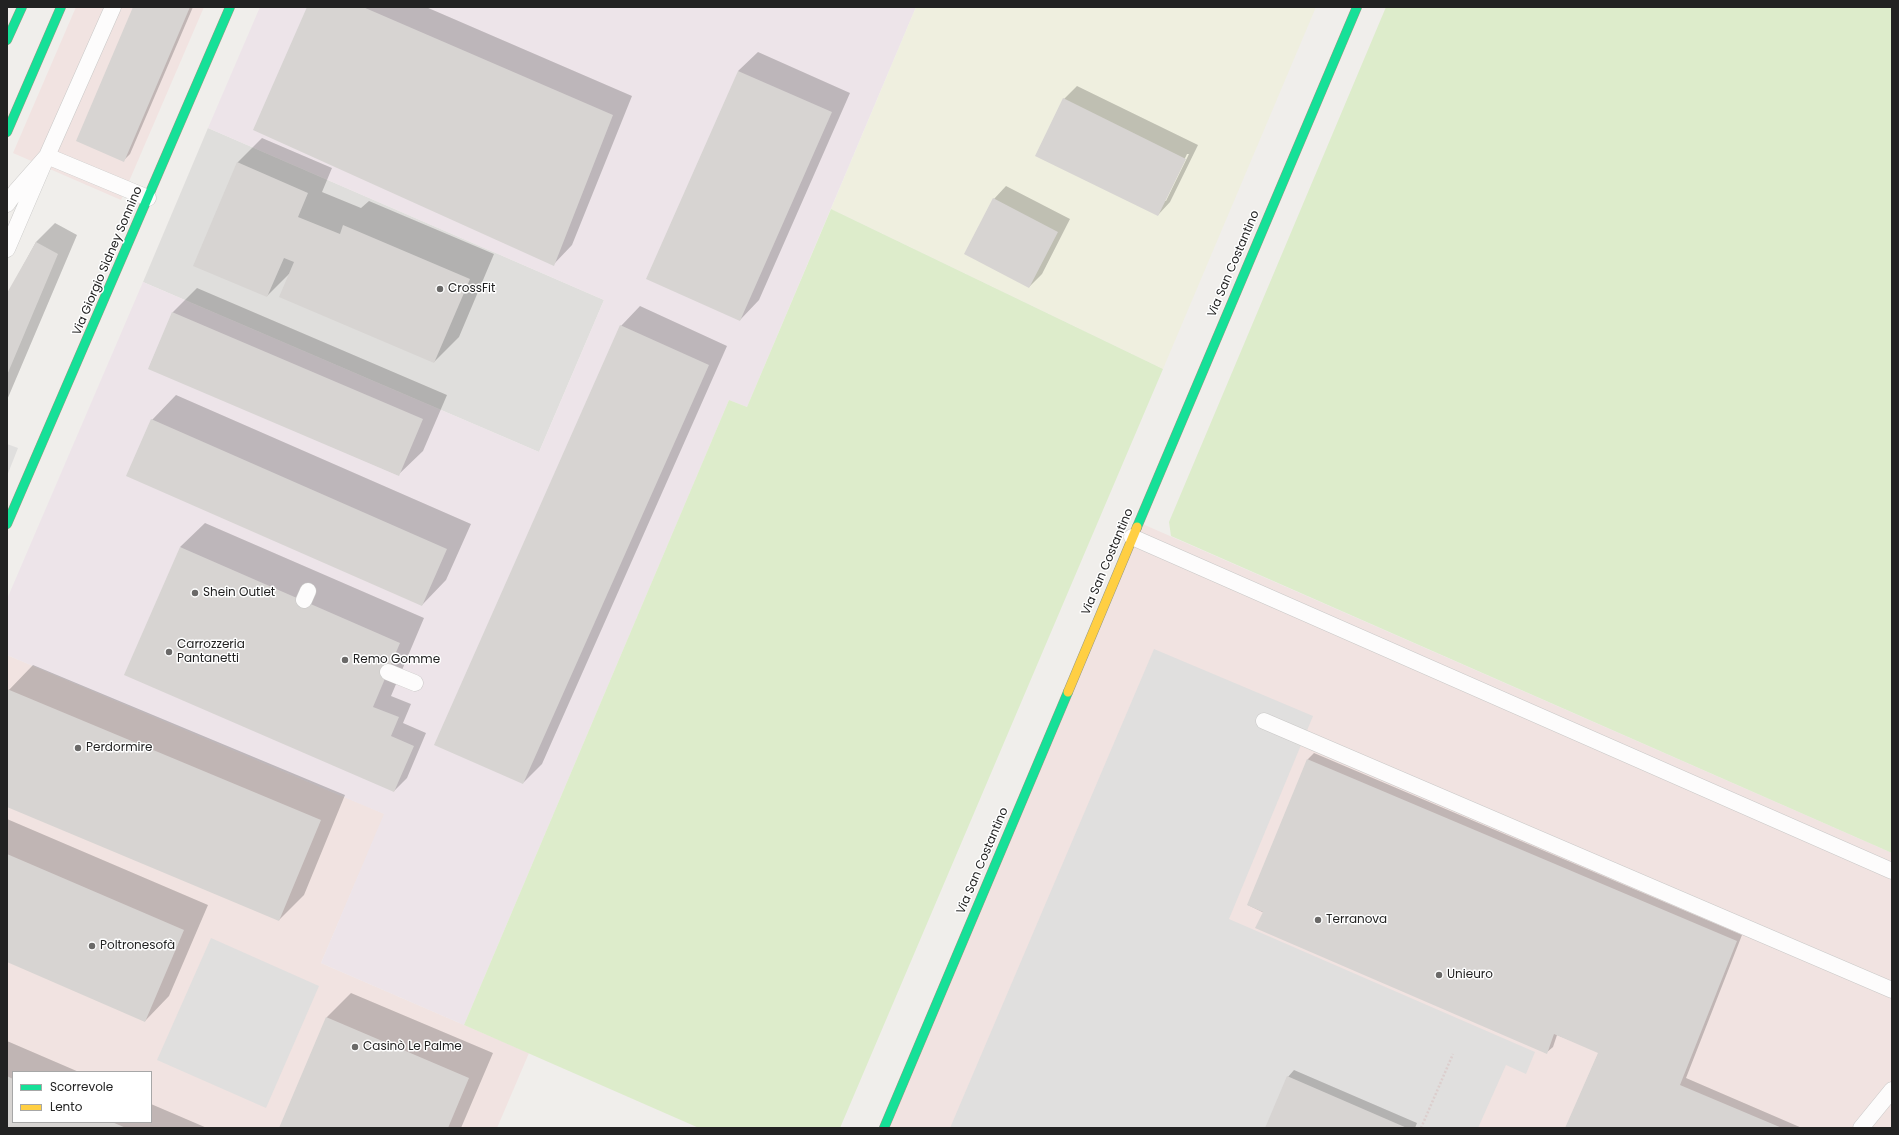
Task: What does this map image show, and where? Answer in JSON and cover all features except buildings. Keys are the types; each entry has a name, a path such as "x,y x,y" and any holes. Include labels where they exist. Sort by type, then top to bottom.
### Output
{"street":[{"path":"7,40 22,7"},
{"path":"7,132 61,7"},
{"name":"Via Giorgio Sidney Sonnino","path":"7,524 230,7"},
{"name":"Via San Costantino","path":"884,1128 1132,537 1357,7"}],"lane":[{"path":"7,249 113,7"},
{"path":"47,156 148,198"},
{"path":"7,204 17,190 47,156"},
{"path":"1132,537 1892,871"},
{"path":"388,672 416,683"},
{"path":"1264,721 1892,990"},
{"path":"1861,1128 1892,1090"}],"path":[{"path":"1421,1128 1453,1054"}],"shaded area":[{"path":"76,7 204,7 121,200 13,153"},
{"path":"260,7 916,7 747,407 729,400 464,1025 321,963 384,814 7,655 7,599 143,282 539,452 604,300 208,128"},
{"path":"208,128 604,300 539,452 143,282"},
{"path":"7,444 18,448 7,476"},
{"path":"1138,522 1892,853 1892,1128 884,1128"},
{"path":"1154,649 1313,716 1229,919 1535,1052 1526,1074 1506,1065 1478,1128 950,1128"},
{"path":"7,655 385,814 321,963 529,1053 497,1128 7,1128"},
{"path":"211,938 319,986 266,1108 157,1060"}],"green space":[{"path":"916,7 1316,7 1163,369 831,209"},
{"path":"1386,7 1892,7 1892,853 1171,536 1169,522"},
{"path":"831,209 1163,369 840,1128 699,1128 464,1025 729,400 747,407"}],"traffic: fast":[{"path":"7,40 22,7"},
{"path":"7,132 61,7"},
{"path":"7,524 230,7"},
{"path":"1137,527 1357,7"},
{"path":"884,1128 1068,692"}],"traffic: slow":[{"path":"1068,692 1137,527"}],"place":[{"name":"CrossFit","path":"440,289"},
{"name":"Shein Outlet","path":"195,593"},
{"name":"Carrozzeria Pantanetti","path":"169,652"},
{"name":"Remo Gomme","path":"345,660"},
{"name":"Perdormire","path":"78,748"},
{"name":"Terranova","path":"1318,920"},
{"name":"Poltronesofà","path":"92,946"},
{"name":"Unieuro","path":"1439,975"},
{"name":"Casinò Le Palme","path":"355,1047"}]}
